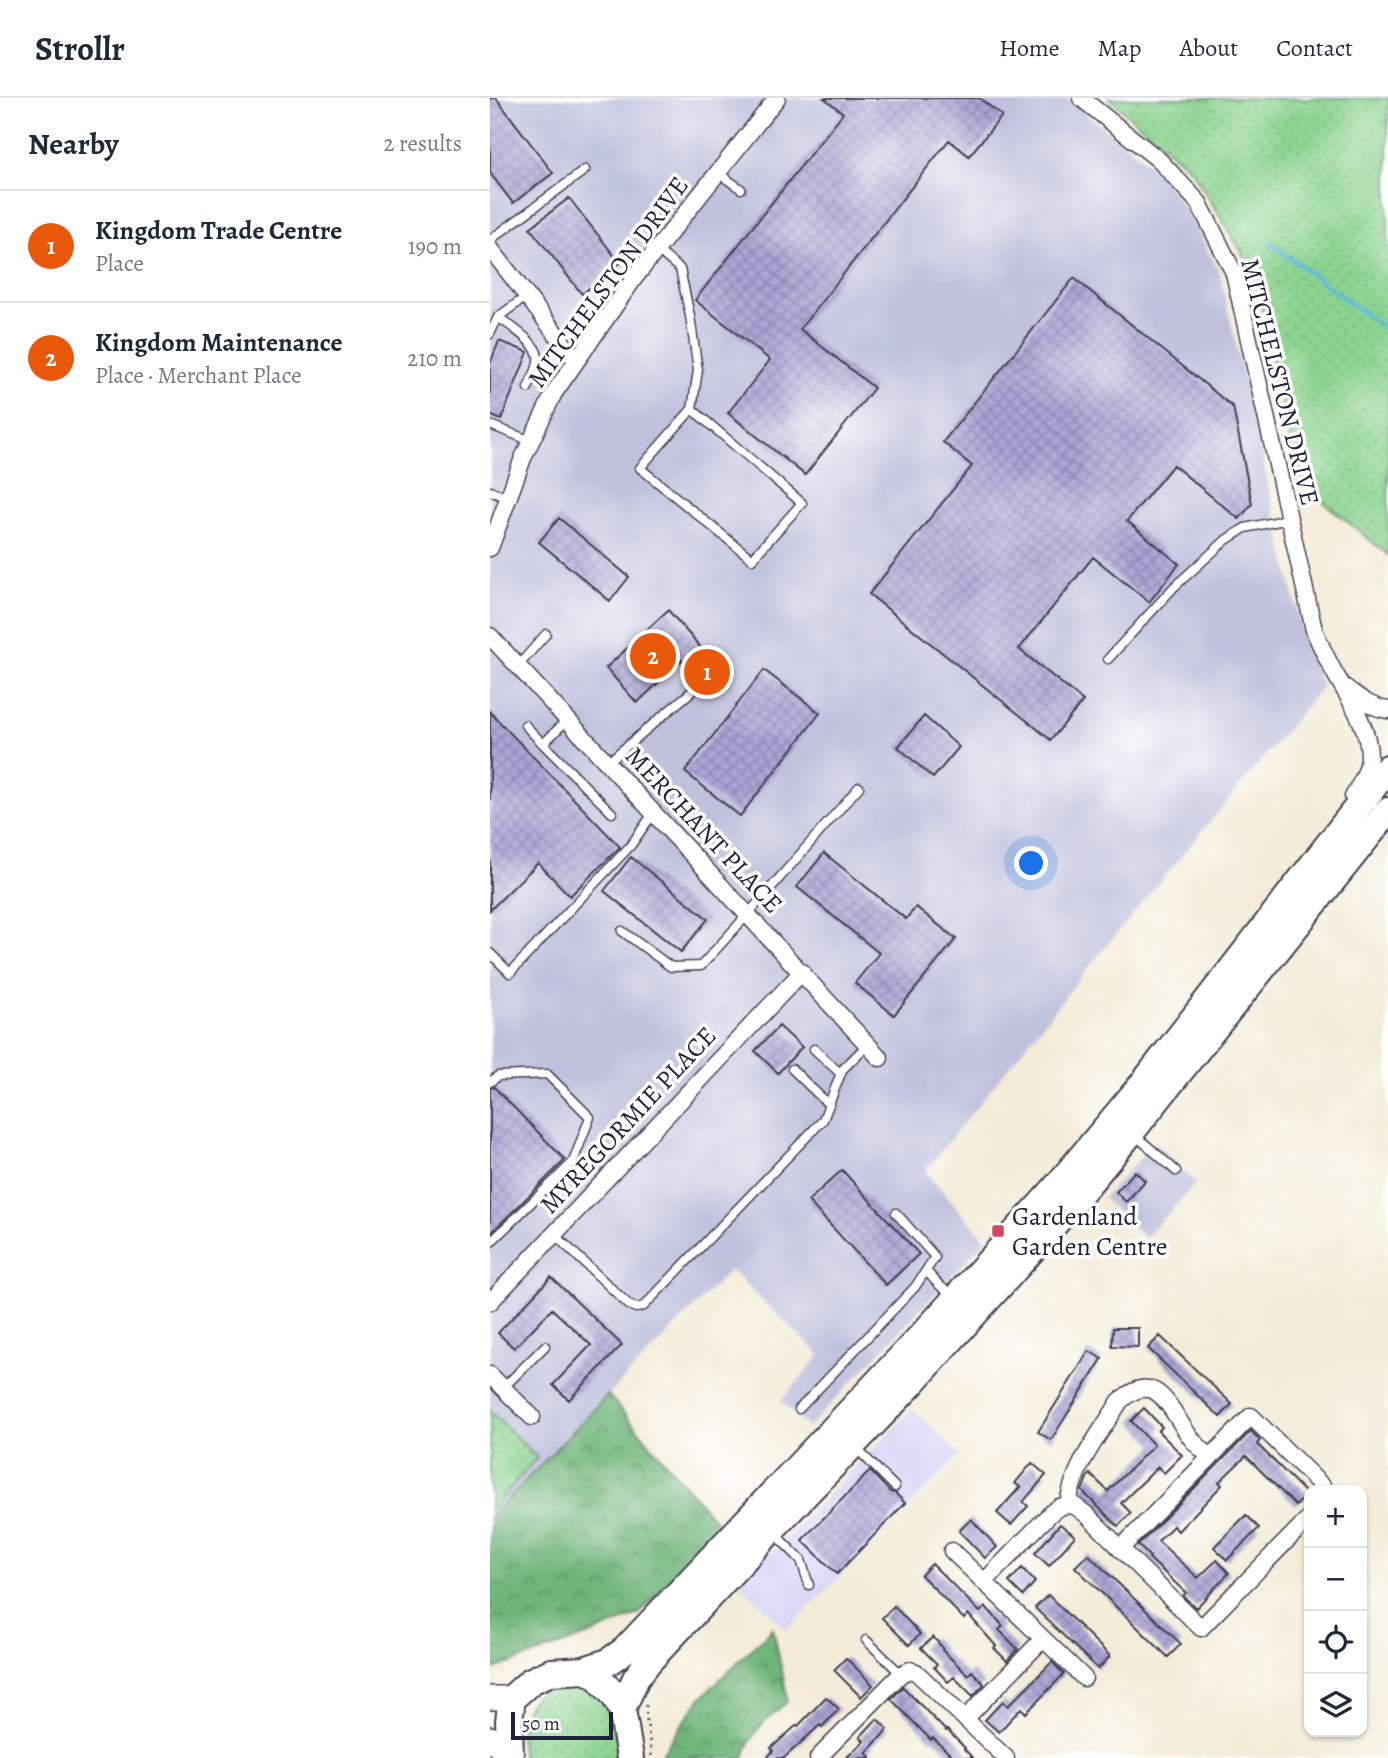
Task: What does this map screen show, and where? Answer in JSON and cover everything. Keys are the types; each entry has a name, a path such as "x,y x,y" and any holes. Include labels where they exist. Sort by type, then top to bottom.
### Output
{"main road":[{"path":"510,1758 509,1721 501,1698 551,1672 584,1670 608,1662 625,1650 932,1317 951,1291 1053,1191 1145,1081 1388,768"},
{"path":"622,1709 636,1678 648,1662 912,1383 1040,1241 1132,1132 1388,811"},
{"path":"584,1670 596,1675 614,1695 622,1709 630,1758"},
{"path":"490,1738 510,1758"}],"street":[{"name":"MITCHELSTON DRIVE","path":"490,548 523,458 554,393 635,277 777,98"},
{"name":"MITCHELSTON DRIVE","path":"1082,98 1159,160 1199,203 1234,272 1314,630 1363,726 1369,757 1365,776 1311,869"},
{"path":"490,248 576,360"},
{"name":"MERCHANT PLACE","path":"490,636 880,1058"},
{"path":"1341,684 1377,708 1388,710"},
{"name":"MYREGORMIE PLACE","path":"490,1302 802,972"},
{"path":"490,1375 532,1416"},
{"path":"1068,1505 1079,1468 1120,1401 1141,1388 1151,1389 1167,1402 1191,1438 1210,1457"},
{"path":"1119,1549 1251,1416 1321,1485"},
{"path":"985,1581 1051,1513 1059,1507 1075,1506 1201,1628 1304,1523"},
{"path":"952,1551 1084,1678"},
{"path":"965,1719 1043,1639"},
{"path":"818,1758 901,1674 911,1670 1006,1758"}],"lane":[{"path":"490,240 585,170"},
{"path":"718,173 741,189"},
{"path":"657,250 680,269 698,370 692,408 640,468 752,559 802,503 692,408"},
{"path":"490,334 498,317 527,296"},
{"path":"498,317 536,350 537,365 528,388"},
{"path":"490,425 531,441"},
{"path":"490,491 508,498"},
{"path":"1108,659 1174,587 1226,540 1245,528 1289,519"},
{"path":"519,665 546,634"},
{"path":"608,762 691,692"},
{"path":"543,744 568,719"},
{"path":"525,725 612,813"},
{"path":"622,931 671,967 701,966 859,787"},
{"path":"490,953 510,973 631,845 654,812"},
{"path":"554,1234 629,1305 636,1308 644,1306 823,1120 842,1070 868,1044"},
{"path":"814,1049 841,1074"},
{"path":"792,1069 829,1105"},
{"path":"490,1082 498,1076 547,1074 590,1116 573,1162 490,1243"},
{"path":"1132,1132 1176,1171"},
{"path":"799,1409 915,1287 936,1257 896,1213"},
{"path":"927,1272 951,1291"},
{"path":"503,1388 545,1346"},
{"path":"853,1444 895,1487"},
{"path":"771,1530 801,1560 809,1585"},
{"path":"866,1640 901,1674"}],"shaded area":[{"path":"1066,98 1155,169 1187,211 1219,271 1306,648 1322,687 1089,967 925,1171 986,1240 808,1428 781,1401 820,1355 730,1270 490,1517 490,100"},
{"path":"1155,1142 1196,1183 1145,1238 1103,1198"},
{"path":"913,1409 960,1455 787,1630 740,1584"}],"green space":[{"path":"1109,98 1388,98 1388,555 1297,480 1259,294 1241,251 1192,171"},
{"path":"608,1395 719,1525 639,1614 590,1635 490,1670 490,1517"},
{"path":"490,1411 537,1458 490,1511"},
{"path":"773,1628 788,1701 756,1732 744,1758 664,1758 663,1752 700,1699"},
{"path":"567,1685 592,1692 611,1708 623,1758 522,1758 520,1739 526,1710 537,1695 551,1688"}],"building":[{"path":"490,98 496,98 553,173 513,203 490,173"},
{"path":"824,98 979,98 1002,116 969,156 949,140 800,329 874,388 805,475 728,413 770,360 695,300 843,113"},
{"path":"569,198 620,263 582,294 530,228"},
{"path":"1074,278 1233,407 1252,504 1239,519 1173,465 1127,521 1179,564 1149,602 1093,557 1019,649 1083,701 1051,740 869,594 972,466 943,442"},
{"path":"499,341 528,352 501,420 490,415 490,364"},
{"path":"559,518 629,577 610,601 539,542"},
{"path":"668,610 723,673 706,688 682,660 637,703 606,668"},
{"path":"764,670 820,713 740,816 685,772"},
{"path":"490,712 620,847 570,896 538,863 490,910"},
{"path":"924,716 959,747 933,778 898,747"},
{"path":"824,853 906,919 916,907 956,939 894,1015 855,983 879,953 797,887"},
{"path":"631,857 708,919 681,952 604,891"},
{"path":"779,1026 802,1047 778,1073 755,1051"},
{"path":"494,1087 565,1160 490,1234 490,1088"},
{"path":"842,1170 919,1254 886,1285 808,1201"},
{"path":"1135,1171 1145,1181 1126,1202 1116,1192"},
{"path":"551,1277 622,1345 569,1400 553,1385 591,1345 552,1309 514,1348 498,1333"},
{"path":"1113,1328 1138,1328 1138,1347 1112,1346"},
{"path":"1160,1336 1232,1404 1220,1417 1148,1348"},
{"path":"1089,1351 1102,1359 1051,1440 1038,1432"},
{"path":"1144,1408 1162,1427 1158,1431 1182,1455 1164,1473 1158,1467 1121,1503 1131,1513 1118,1526 1082,1491 1090,1474 1108,1491 1154,1445 1131,1421"},
{"path":"1251,1431 1260,1440 1257,1444 1304,1491 1304,1497 1296,1506 1246,1456 1219,1482 1222,1485 1178,1531 1173,1526 1158,1541 1198,1578 1217,1560 1229,1573 1196,1608 1183,1596 1186,1593 1138,1545"},
{"path":"1032,1463 1046,1475 1023,1502 1028,1506 1011,1525 997,1513 1020,1487 1015,1483"},
{"path":"870,1471 905,1503 837,1574 802,1540"},
{"path":"1246,1515 1259,1528 1227,1560 1214,1547"},
{"path":"971,1519 997,1547 985,1558 959,1531"},
{"path":"1060,1524 1075,1536 1049,1566 1035,1553"},
{"path":"1088,1554 1181,1644 1168,1657 1075,1567"},
{"path":"932,1564 980,1612 986,1607 1003,1626 999,1630 1018,1649 1007,1661 968,1614 964,1619 921,1575"},
{"path":"1022,1568 1035,1582 1023,1596 1009,1582"},
{"path":"1048,1595 1110,1656 1098,1669 1035,1608"},
{"path":"894,1606 920,1634 909,1645 882,1618"},
{"path":"933,1637 942,1650 968,1675 972,1671 984,1684 973,1696 954,1677 948,1682 934,1667 937,1664 921,1648"},
{"path":"846,1658 873,1685 861,1697 834,1670"},
{"path":"1052,1662 1064,1674 1026,1713 1021,1708 999,1732 985,1720 1003,1701 1008,1706"},
{"path":"903,1687 973,1758 954,1758 933,1738 931,1740 891,1699"},
{"path":"826,1697 839,1709 822,1727 820,1725 784,1758 767,1758 773,1751 771,1748 798,1726"},
{"path":"877,1719 888,1729 866,1753 871,1758 846,1758 864,1741 860,1737"}],"waterway":[{"path":"1269,242 1388,331"}],"place":[{"name":"Kingdom Maintenance","path":"653,656"},
{"name":"Kingdom Trade Centre","path":"707,672"},
{"name":"Gardenland Garden Centre","path":"998,1231"}]}
